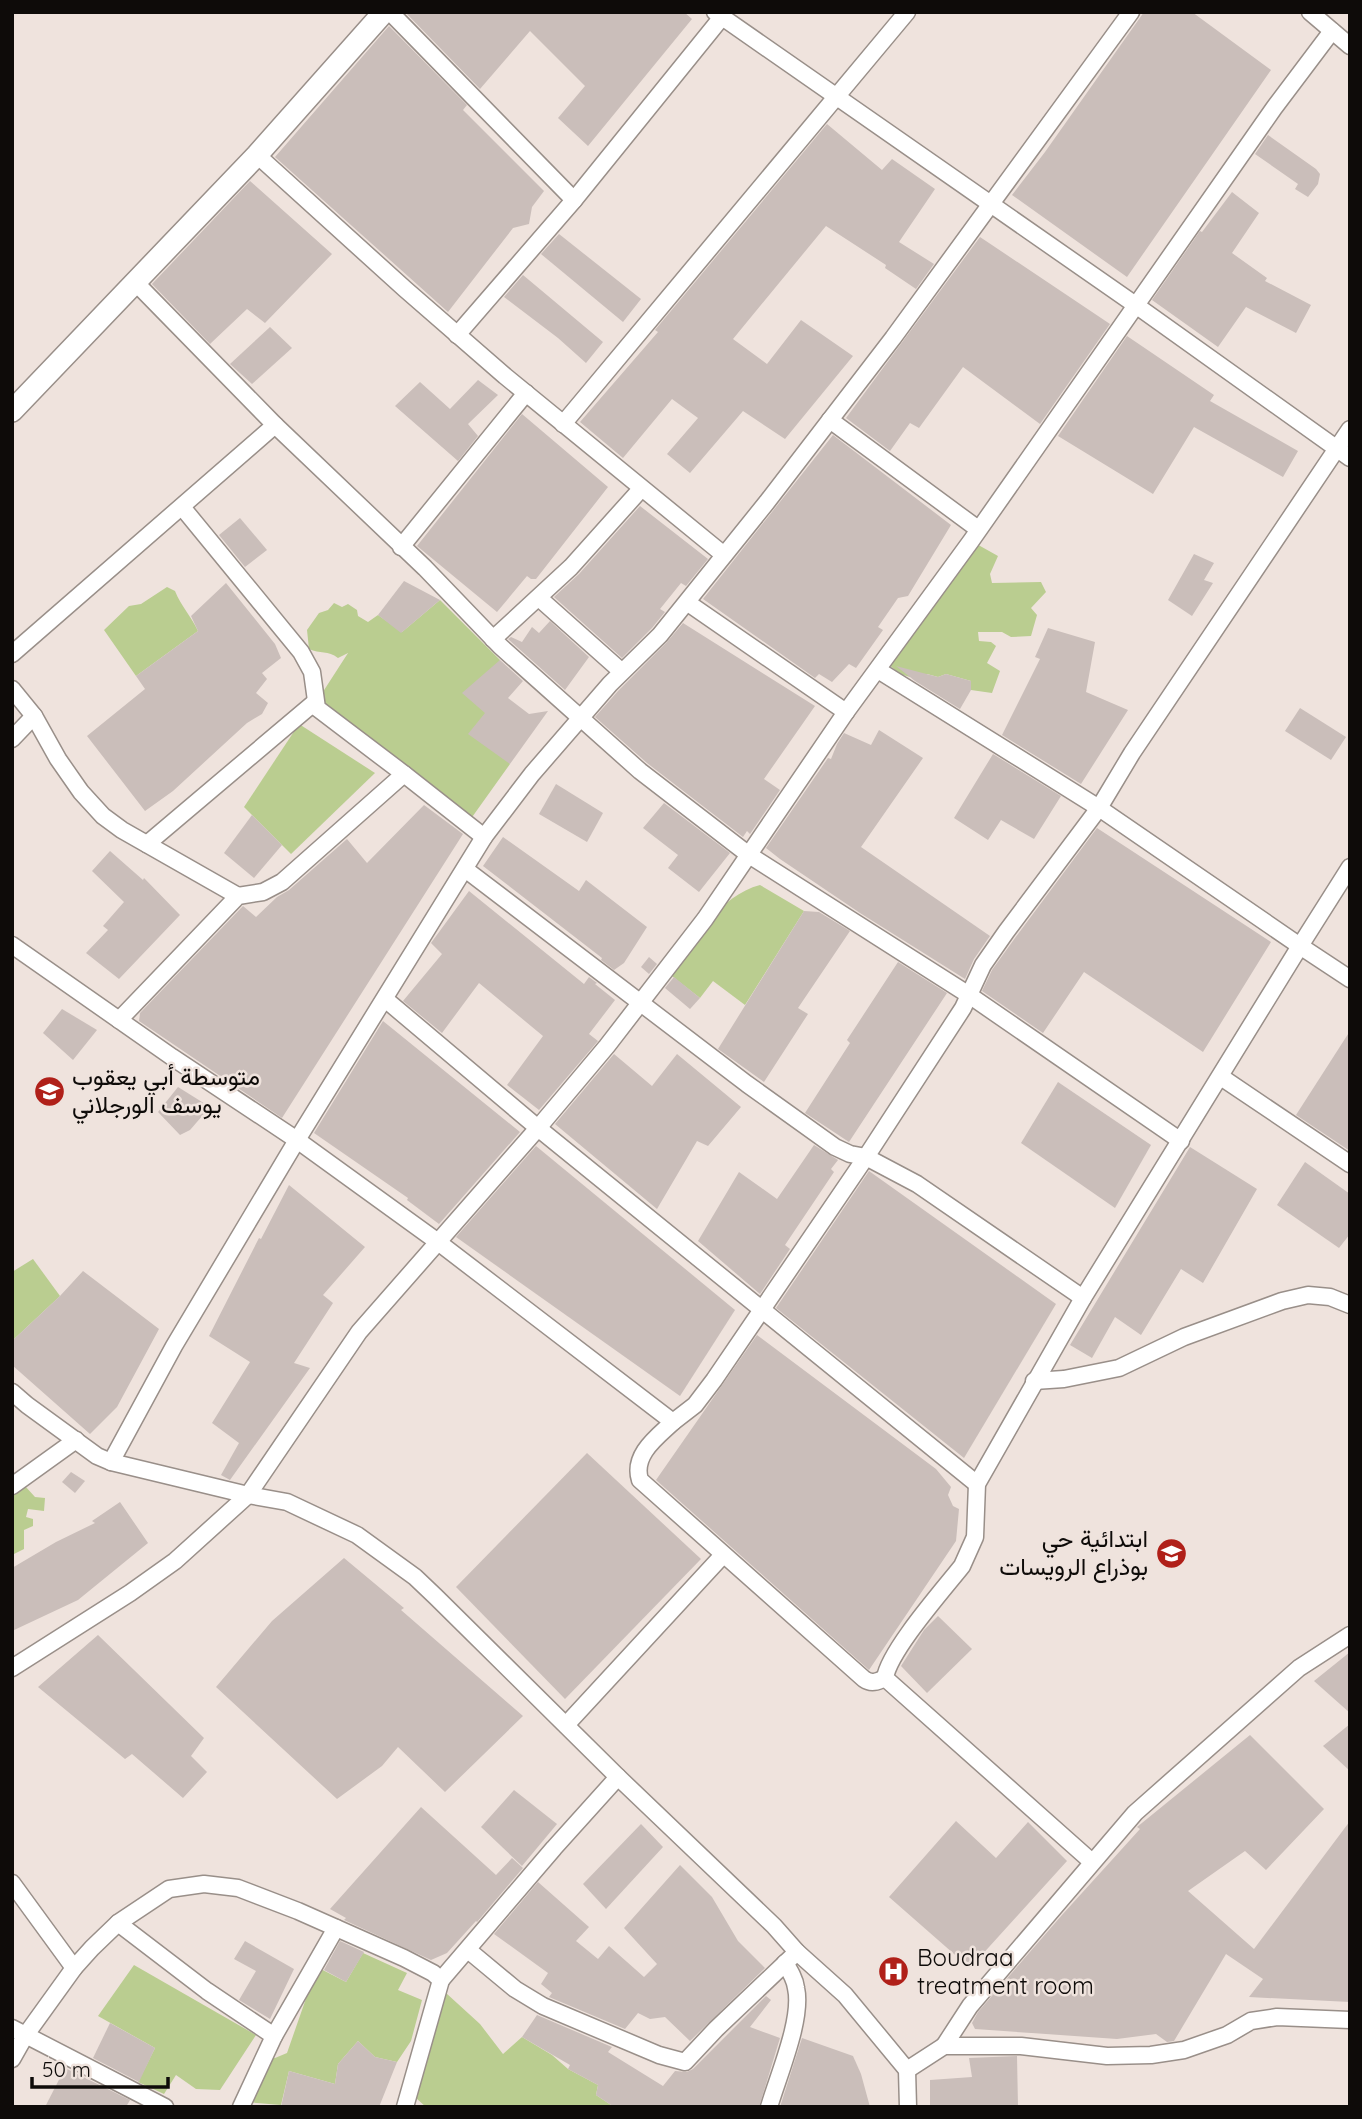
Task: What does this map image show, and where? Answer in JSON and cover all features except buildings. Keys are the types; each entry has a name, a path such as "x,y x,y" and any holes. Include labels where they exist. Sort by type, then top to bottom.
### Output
{"street":[{"path":"12,411 257,155 384,12"},
{"path":"390,12 574,200"},
{"path":"563,424 907,12"},
{"path":"111,1462 174,1346 297,1140 484,837 532,774 579,719 621,671 660,635 688,603 893,338 1131,12"},
{"path":"1310,12 1350,46"},
{"path":"457,335 574,200 719,15 1137,306 1343,454"},
{"path":"12,1668 119,1601 175,1560 248,1494 354,1338 538,1128 641,1003 705,919 846,712 1137,306 1274,108 1332,31"},
{"path":"257,155 457,335 724,555"},
{"path":"136,283 275,425 425,568 492,639 640,771 749,855 969,995 1181,1141"},
{"path":"401,547 526,393"},
{"path":"830,420 978,529"},
{"path":"12,654 275,425"},
{"path":"885,1678 875,1682 864,1679 640,1480 638,1469 641,1457 647,1447 698,1402 763,1310 963,1008 983,965 1099,807 1132,753 1343,454 1350,429"},
{"path":"492,639 539,598 601,536 641,489"},
{"path":"182,507 301,652 313,672 316,706 484,837"},
{"path":"539,598 621,671"},
{"path":"688,603 846,712"},
{"path":"878,670 1099,807 1350,979"},
{"path":"12,689 34,716 80,792 103,816 122,831 238,896"},
{"path":"147,844 315,702"},
{"path":"12,738 34,716"},
{"path":"119,1020 238,896 263,892 282,882 404,774"},
{"path":"885,1678 889,1665 902,1644 969,1555 975,1537 977,1484 1034,1381 1350,867"},
{"path":"465,869 747,1084 835,1147 866,1157 917,1184 1083,1298"},
{"path":"12,945 297,1140 438,1242 673,1422"},
{"path":"385,999 538,1128 977,1484"},
{"path":"1221,1077 1350,1164"},
{"path":"1034,1381 1064,1379 1119,1368 1184,1338 1282,1301 1308,1295 1330,1297 1350,1305"},
{"path":"12,1392 97,1456 111,1462 286,1502 357,1535 415,1577 774,1926 791,1958 792,1975 797,1990 797,2008 769,2107"},
{"path":"12,1486 76,1440"},
{"path":"566,1726 723,1555"},
{"path":"907,2070 944,2046 970,2006 1135,1813 1299,1668 1350,1635"},
{"path":"885,1678 1093,1863"},
{"path":"405,2107 441,1980 561,1839 618,1777"},
{"path":"12,1883 74,1968"},
{"path":"12,2059 19,2032 74,1968 118,1923 169,1889 204,1884 239,1888 404,1958 441,1980"},
{"path":"118,1923 207,1991 274,2036"},
{"path":"241,2107 274,2036 336,1928"},
{"path":"468,1950 515,1989 543,2006 659,2055 685,2062 791,1958"},
{"path":"791,1958 845,1995 907,2070 908,2107"},
{"path":"944,2046 1021,2046 1107,2056 1151,2055 1184,2050 1227,2035 1251,2021 1277,2017 1350,2020"},
{"path":"19,2032 165,2107"}],"green space":[{"path":"973,542 998,556 990,574 992,583 1041,582 1046,592 1031,608 1037,615 1031,636 1011,637 1002,632 978,632 979,641 991,642 996,646 987,663 1000,671 992,693 971,690 971,681 946,674 938,677 927,674 910,677 900,674 888,664"},
{"path":"167,587 175,591 198,631 136,676 104,630 129,606 141,604"},
{"path":"440,600 500,660 485,713 510,764 470,820 317,701 348,653 338,658 309,649 307,630 319,613 328,610 334,603 342,607 348,604 357,610 358,616 368,622 378,615 402,632"},
{"path":"299,724 375,773 291,854 244,807"},
{"path":"760,885 804,911 745,1005 713,981 700,998 668,973 720,909 746,890"},
{"path":"33,1259 60,1296 12,1341 12,1272"},
{"path":"25,1486 35,1497 45,1498 44,1511 28,1509 26,1517 33,1519 33,1526 24,1530 24,1549 12,1555 12,1494"},
{"path":"363,1953 407,1973 398,1990 422,2000 411,2041 397,2062 375,2057 358,2041 338,2064 335,2084 289,2071 281,2105 234,2101 257,2055 275,2058 287,2053 317,1967 346,1982"},
{"path":"134,1965 256,2035 220,2090 196,2089 176,2075 164,2094 138,2082 155,2048 98,2016"},
{"path":"446,1993 480,2024 503,2054 522,2037 552,2055 568,2069 598,2085 596,2095 614,2107 426,2107 407,2090 436,2002"}],"place":[{"name":"متوسطة أبي يعقوب يوسف الورجلاني","path":"49,1091"},
{"name":"ابتدائية حي بوذراع الرويسات","path":"1171,1553"},
{"name":"Boudraa treatment room","path":"894,1972"}]}
